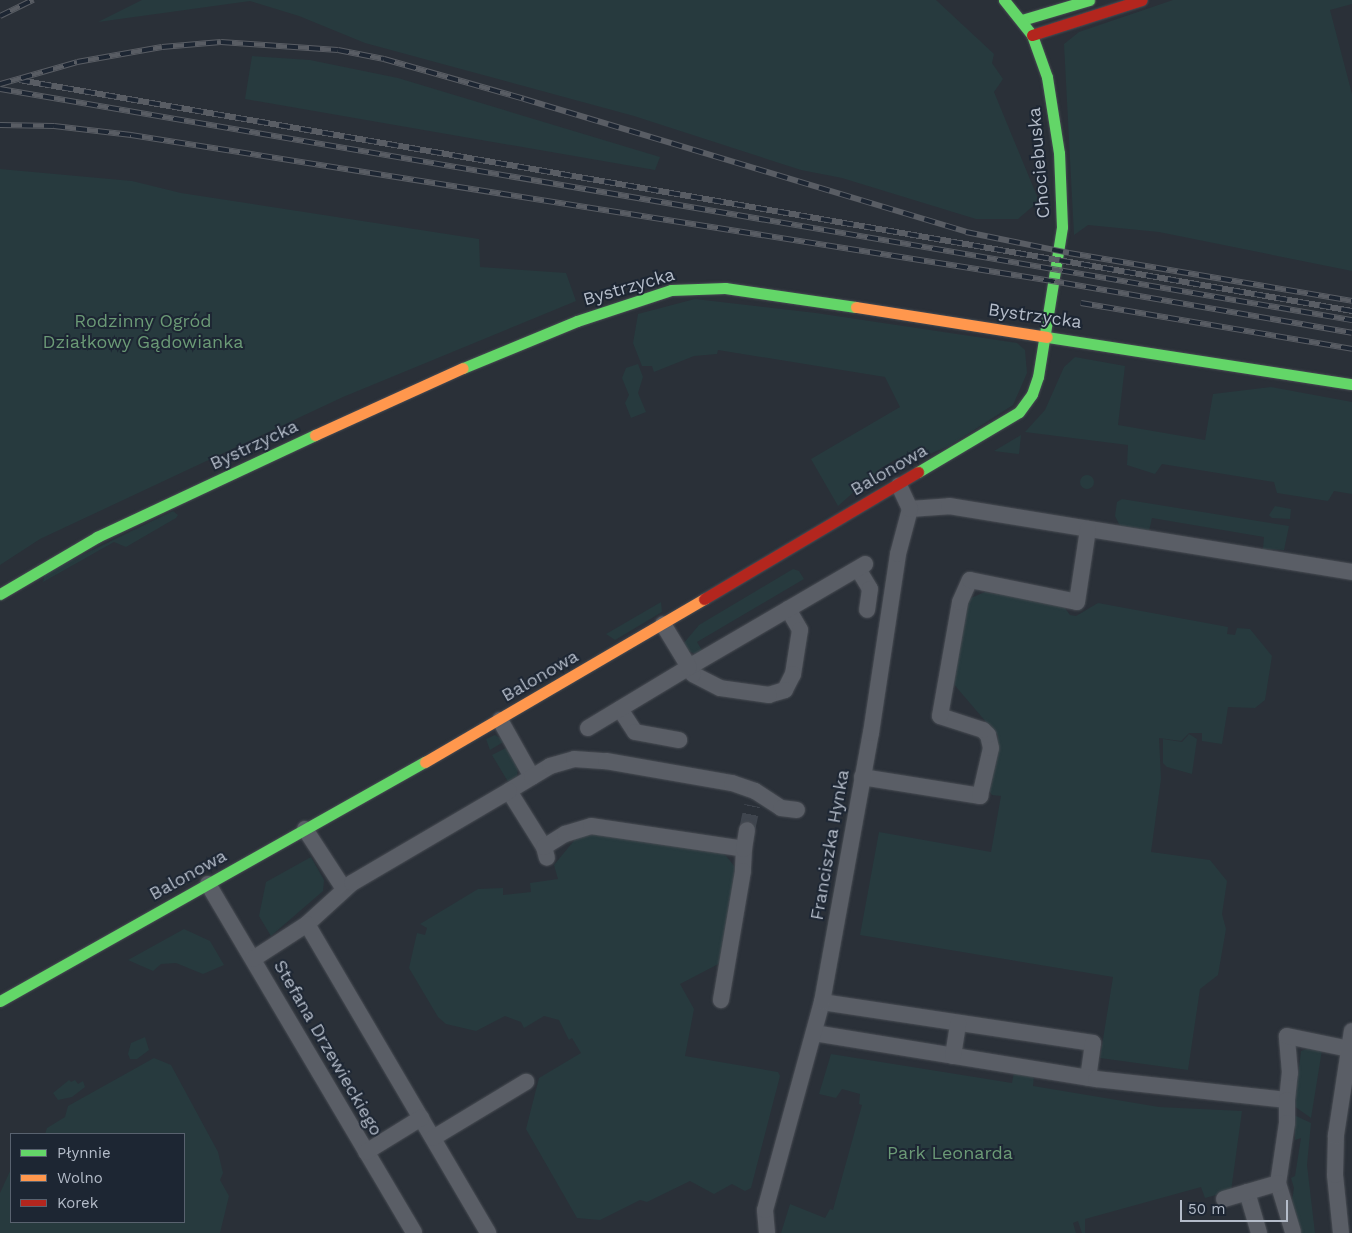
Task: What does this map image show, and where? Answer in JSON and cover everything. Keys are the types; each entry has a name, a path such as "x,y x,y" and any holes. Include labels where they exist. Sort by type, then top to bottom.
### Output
{"street":[{"name":"Chociebuska","path":"1004,0 1022,20 1032,35 1047,77 1060,172 1062,227 1046,334"},
{"path":"1022,20 1088,0"},
{"path":"1032,35 1142,0"},
{"name":"Bystrzycka","path":"0,594 97,538 430,381 576,321 662,292 725,288 1046,334 1352,384"},
{"name":"Balonowa","path":"0,1001 500,720 1018,412 1035,386 1046,334"},
{"path":"898,485 910,509 949,506 1352,572"},
{"name":"Franciszka Hynka","path":"767,1233 765,1210 822,1002 862,776 898,554 910,509"},
{"path":"862,776 980,796 991,748 988,735 984,730 940,716 960,602 970,580 1077,602 1088,529"},
{"path":"588,728 861,566 870,588 867,610"},
{"path":"663,624 693,674 713,686 769,695 780,693 792,680 800,630 788,609"},
{"path":"620,709 634,732 679,740"},
{"path":"500,720 532,777"},
{"path":"253,959 307,924 344,889 532,777 562,762 586,759 704,778 754,799 781,808 797,810"},
{"path":"509,791 545,853 565,834 591,826 744,849"},
{"path":"305,829 344,889"},
{"path":"721,1000 744,871 744,849 747,830"},
{"name":"Stefana Drzewieckiego","path":"208,884 414,1233"},
{"path":"307,924 488,1233"},
{"path":"822,1002 1093,1043 1088,1078"},
{"path":"953,1056 958,1023"},
{"path":"1341,1233 1335,1175 1336,1135 1352,1032"},
{"path":"814,1033 1088,1078 1287,1100"},
{"path":"1294,1232 1278,1183 1287,1123 1290,1073 1287,1036 1349,1049"},
{"path":"433,1138 526,1082"},
{"path":"366,1152 421,1118"},
{"path":"1224,1199 1278,1183"},
{"path":"1247,1192 1259,1233"}],"green space":[{"path":"142,0 936,0 994,54 992,63 1003,79 994,92 1039,201 1018,219 976,219 842,178 801,170 634,116 365,43 299,16 250,1 98,22"},
{"path":"1173,0 1352,0 1352,4 1330,10 1352,94 1352,271 1159,232 1088,225 1074,235 1064,44 1079,32"},
{"path":"252,56 310,60 398,78 660,157 655,170 245,99"},
{"name":"Rodzinny Ogród Działkowy Gądowianka","path":"0,169 132,181 181,193 479,239 480,267 566,273 576,301 343,397 40,539 0,565"},
{"path":"695,299 816,313 1017,343 1025,350 1027,373 1013,405 949,446 915,460 901,461 898,458 881,468 838,506 811,459 900,407 885,377 718,350 717,354 694,356 654,372 652,366 642,366 633,343 638,314"},
{"path":"1075,357 1125,366 1118,425 1205,440 1213,394 1271,387 1352,402 1352,494 1334,491 1328,501 1277,493 1274,482 1162,464 1155,474 1127,465 1128,445 1025,432 1045,410 1064,367"},
{"path":"638,364 643,377 638,393 646,412 631,418 625,403 629,395 622,378 626,368"},
{"path":"1021,435 1019,454 994,451"},
{"path":"1084,475 1090,475 1094,482 1090,489 1084,489 1080,485 1080,479"},
{"path":"1122,499 1289,526 1284,550 1263,549 1264,537 1152,518 1149,531 1120,526 1115,516 1117,502"},
{"path":"1275,506 1291,509 1290,519 1272,518 1269,515"},
{"path":"173,511 178,515 176,518 126,547 114,542 43,582 45,573"},
{"path":"793,569 799,571 804,579 697,642 703,652 695,654 687,650 683,644 699,625"},
{"path":"985,592 1062,604 1070,615 1076,616 1098,603 1228,627 1227,634 1235,635 1237,628 1250,629 1272,656 1265,700 1255,708 1228,707 1222,744 1202,741 1202,733 1189,733 1181,741 1159,738 1161,779 1151,852 1210,860 1227,881 1222,914 1226,929 1218,975 1200,989 1188,1070 1100,1058 1113,977 860,935 879,832 991,852 1001,796 992,795 987,788 998,736 952,682 965,606 971,598"},
{"path":"661,602 662,612 615,640 606,634"},
{"path":"1189,734 1197,739 1192,774 1167,767 1163,763 1163,739 1182,742"},
{"path":"495,735 505,741 490,750 486,739"},
{"path":"508,747 518,766 517,777 510,785 492,755"},
{"path":"608,832 722,851 740,873 726,960 680,984 694,1009 685,1056 778,1072 780,1076 751,1188 745,1191 732,1184 714,1194 690,1181 647,1202 640,1200 600,1220 577,1218 526,1129 539,1078 581,1053 572,1038 569,1040 559,1020 544,1016 524,1028 521,1022 505,1016 476,1031 446,1024 438,1017 409,968 417,933 425,935 427,928 420,924 478,889 503,888 503,895 531,892 530,883 558,879 554,865 577,837"},
{"path":"311,857 324,880 323,891 271,936 259,916 266,882"},
{"path":"184,929 210,941 224,965 203,974 176,963 161,964 153,971 128,960"},
{"path":"145,1037 149,1050 137,1059 130,1059 128,1054 131,1043"},
{"path":"1307,1049 1322,1050 1311,1118 1294,1106 1301,1051"},
{"name":"Park Leonarda","path":"831,1054 1012,1083 1014,1072 1034,1076 1033,1086 1159,1107 1242,1111 1231,1191 1205,1198 1201,1187 1085,1219 1085,1233 1082,1233 1078,1221 1073,1223 1076,1233 781,1233 790,1204 825,1218 830,1209 833,1210 862,1105 859,1104 860,1094 842,1089 836,1098 819,1094"},
{"path":"154,1058 171,1065 218,1152 223,1173 220,1180 229,1196 220,1233 0,1233 0,1193 10,1171 10,1223 185,1223 185,1133 45,1133 47,1128 65,1117 68,1106"},
{"path":"69,1080 71,1082 75,1080 78,1084 83,1081 85,1087 72,1097 58,1100 53,1093"},
{"path":"1294,1115 1311,1123 1307,1165 1315,1233 1301,1233 1292,1201 1294,1188 1291,1178 1295,1176 1301,1138 1295,1140"}],"tunnel":[{"path":"747,830 752,806"}],"railway":[{"path":"0,16 33,0"},
{"path":"0,84 77,62 162,47 221,42 338,50 384,59 524,99 966,232 1069,253 1352,301"},
{"path":"19,80 1352,311"},
{"path":"0,89 1352,320"},
{"path":"0,125 54,126 131,135 1064,283 1352,333"},
{"path":"1081,303 1352,349"}],"traffic: fast":[{"path":"918,472 1019,412 1032,394 1038,377 1062,227 1059,153 1047,77 1032,35 1004,0"},
{"path":"1022,20 1089,0"},
{"path":"463,368 577,321 671,290 725,288 856,307"},
{"path":"1047,337 1352,384"},
{"path":"0,594 97,537 315,435"},
{"path":"0,1001 425,762"}],"traffic: slow":[{"path":"856,307 1047,337"},
{"path":"315,435 463,368"},
{"path":"425,762 704,599"}],"traffic: jam":[{"path":"1032,35 1142,0"},
{"path":"704,599 918,472"}]}
